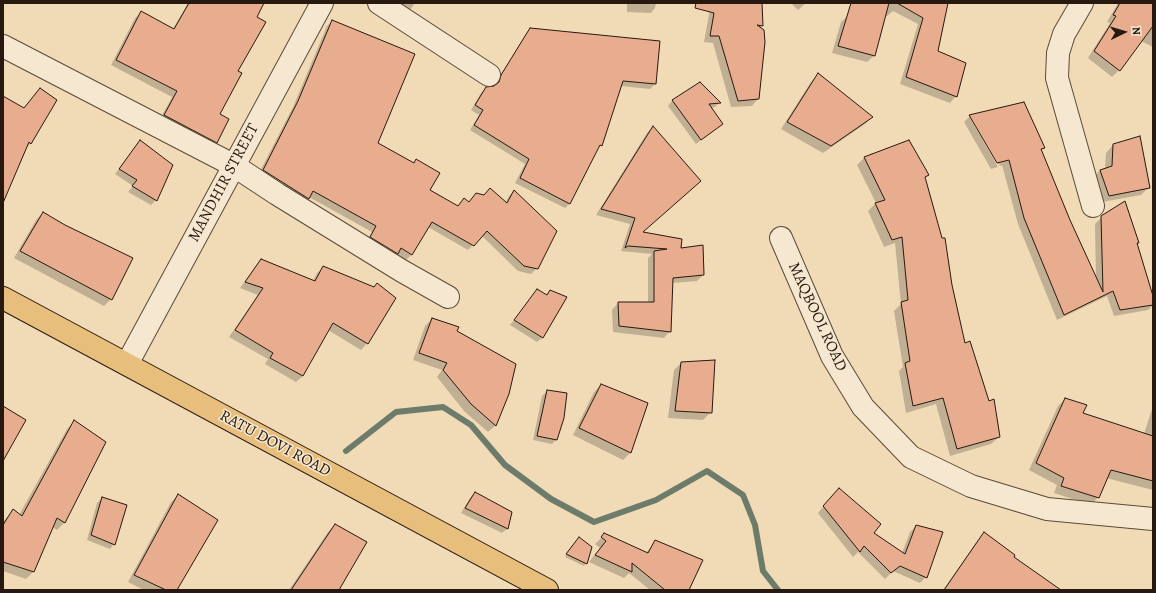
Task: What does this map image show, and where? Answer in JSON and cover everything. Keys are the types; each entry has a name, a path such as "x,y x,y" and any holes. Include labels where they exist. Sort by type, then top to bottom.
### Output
{"main road":[{"name":"RATU DOVI ROAD","path":"3,298 547,590"}],"street":[{"name":"MANDHIR STREET","path":"127,364 233,165 322,3"},
{"path":"379,3 489,75"},
{"path":"1082,3 1064,34 1058,53 1057,78 1093,206"},
{"path":"3,46 233,165 402,271 448,297"},
{"name":"MAQBOOL ROAD","path":"781,238 832,356 863,407 911,457 971,486 1047,509 1153,519"}],"building":[{"path":"189,3 264,3 257,17 266,22 238,71 242,73 220,114 229,119 217,143 164,115 177,91 116,60 141,11 174,29"},
{"path":"696,3 762,3 763,26 757,25 764,30 765,42 759,99 738,101 719,36 710,36 714,13 695,8"},
{"path":"851,3 889,3 875,56 838,46"},
{"path":"897,3 948,3 938,51 966,63 957,97 906,77 923,18"},
{"path":"1120,3 1153,3 1153,26 1120,71 1094,51 1116,16 1113,15"},
{"path":"332,20 415,54 378,143 414,163 416,159 440,173 430,190 458,206 464,198 469,202 476,193 484,195 490,188 507,203 514,190 557,231 538,269 524,266 487,231 474,246 432,222 412,255 401,248 398,254 370,237 376,226 313,191 309,199 263,170 298,101"},
{"path":"530,28 660,41 656,84 623,81 602,146 600,145 570,204 520,178 529,159 474,125 483,110 475,105 486,87 494,86 499,82 501,75"},
{"path":"818,73 873,117 831,146 787,122"},
{"path":"700,82 721,103 709,104 723,124 701,140 672,100"},
{"path":"40,88 57,100 31,144 29,142 3,203 3,96 24,108"},
{"path":"1024,102 1045,148 1041,149 1070,220 1103,292 1101,216 1125,201 1139,243 1137,243 1153,296 1153,305 1120,310 1113,291 1064,315 1024,218 1009,160 997,163 969,115"},
{"path":"653,126 701,181 643,232 682,239 681,248 703,245 704,275 673,278 671,332 619,326 618,302 654,302 654,251 667,249 628,246 625,248 635,218 601,209"},
{"path":"1140,136 1150,188 1109,196 1100,170 1112,166 1113,144"},
{"path":"140,140 173,165 157,201 132,186 137,180 119,169"},
{"path":"909,140 929,175 925,177 942,238 945,238 952,285 965,343 970,341 989,401 994,399 1000,437 957,449 943,398 913,406 905,363 910,361 901,302 908,300 902,237 892,240 875,203 885,200 864,157"},
{"path":"43,212 65,225 133,258 112,300 20,251"},
{"path":"261,259 315,281 323,266 374,287 377,283 396,298 368,344 333,323 303,376 270,358 273,353 235,330 263,288 245,282"},
{"path":"537,289 547,295 550,290 567,297 543,338 514,320"},
{"path":"432,318 459,327 457,331 516,364 509,394 496,426 471,404 443,370 447,363 419,353"},
{"path":"715,360 712,413 675,411 681,362"},
{"path":"601,384 648,403 631,453 579,428"},
{"path":"547,390 567,393 564,418 557,440 537,436"},
{"path":"1065,398 1087,405 1083,413 1153,436 1153,481 1111,470 1099,498 1061,486 1064,478 1036,463"},
{"path":"3,406 26,420 3,461"},
{"path":"74,420 106,442 65,523 57,518 34,572 3,562 3,525 13,509 22,516"},
{"path":"839,488 881,524 874,533 905,554 916,525 943,532 927,578 900,566 891,573 864,546 860,552 823,506"},
{"path":"475,492 512,512 508,529 465,508"},
{"path":"178,494 218,520 177,590 166,590 134,575"},
{"path":"102,497 127,505 115,545 91,535"},
{"path":"335,524 367,542 339,590 291,590"},
{"path":"984,532 1015,555 1014,557 1061,590 944,590"},
{"path":"604,533 648,553 655,540 703,560 689,590 665,590 632,563 632,572 595,555 606,541 601,537"},
{"path":"579,537 592,547 587,564 566,554"}],"waterway":[{"path":"346,451 396,412 443,407 471,425 505,465 551,499 594,522 656,500 707,471 743,495 755,525 763,571 778,590"}]}
